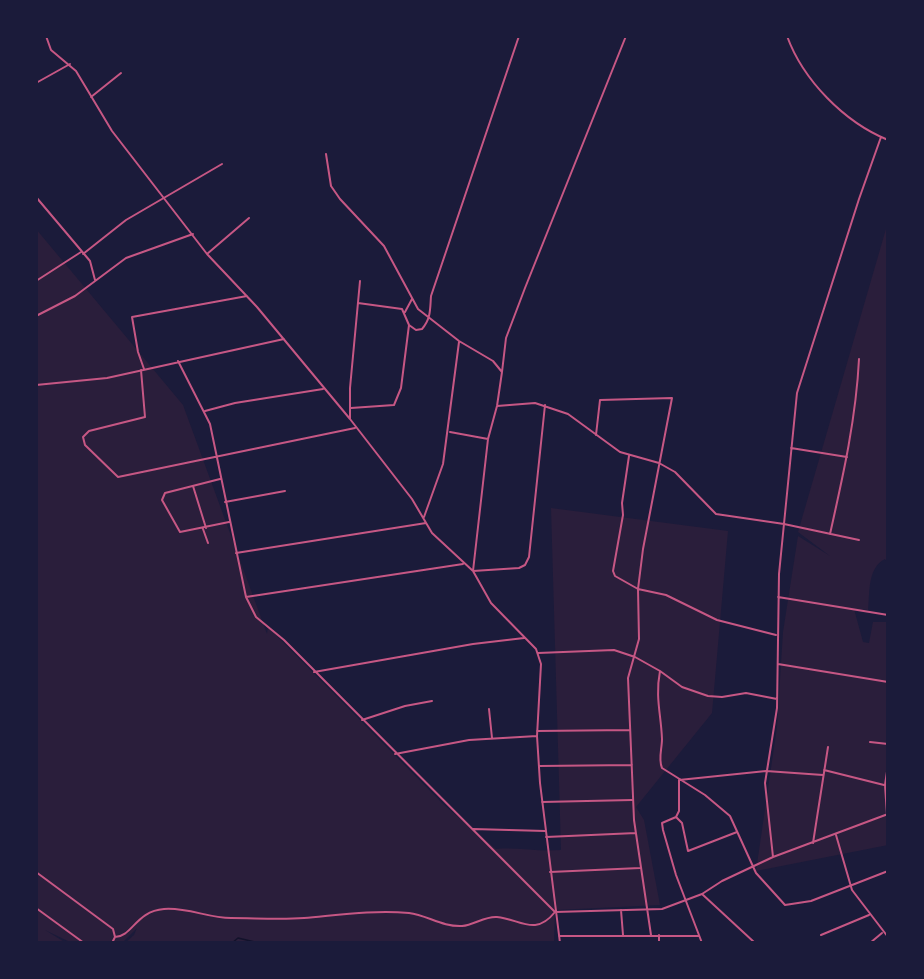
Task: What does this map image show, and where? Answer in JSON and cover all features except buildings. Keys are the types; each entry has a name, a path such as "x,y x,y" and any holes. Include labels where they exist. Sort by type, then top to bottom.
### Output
{"street":[{"path":"46,36 51,50 70,64 112,131 207,254 247,296 323,389 350,418 437,539 473,571 491,603 538,653 541,664 537,731 539,766 560,943"},
{"path":"409,325 416,330 422,329 430,316 431,296 519,36"},
{"path":"473,571 488,439 497,406 506,338 626,36"},
{"path":"787,36 802,67 814,83 856,122 888,140"},
{"path":"36,82 70,64"},
{"path":"91,97 121,73"},
{"path":"773,858 766,771 776,726 778,597 791,448 800,381 881,137"},
{"path":"326,154 331,186 340,199 384,246 402,274 418,309 430,316 459,341 493,361 502,372"},
{"path":"36,281 82,253 126,220 222,164"},
{"path":"36,197 90,261 95,280"},
{"path":"207,254 249,218"},
{"path":"36,316 57,308 137,253 193,234"},
{"path":"350,418 352,359 360,281"},
{"path":"247,296 132,317 143,370 145,417 84,434 86,445 105,467 118,477 355,428"},
{"path":"405,312 412,299"},
{"path":"350,408 388,407 396,403 401,388 409,325 402,309 358,303"},
{"path":"36,385 100,379 284,339"},
{"path":"424,518 438,482 449,432 459,341"},
{"path":"830,534 847,457 859,359"},
{"path":"178,362 205,411 217,456 246,597 256,617 284,640 395,754 555,912 662,909 702,894 722,881 773,858 887,815 888,765"},
{"path":"205,411 235,403 323,389"},
{"path":"596,435 600,400 672,398 643,549 638,589 639,639 628,678 633,800 651,935"},
{"path":"497,406 545,405 568,414 629,456 660,463 684,480 716,514 784,524 859,540"},
{"path":"473,571 508,570 525,565 533,535 545,405"},
{"path":"449,432 488,439"},
{"path":"791,448 847,457"},
{"path":"629,456 622,503 623,515 613,571 615,576 638,589 666,595 732,625 777,635"},
{"path":"220,479 165,493 162,500 180,532 229,522"},
{"path":"194,486 208,543"},
{"path":"225,502 285,491"},
{"path":"236,553 426,523"},
{"path":"246,597 464,564"},
{"path":"778,597 888,615"},
{"path":"314,672 473,644 525,638"},
{"path":"538,653 604,650 635,657 660,670 675,684 708,696 722,697 746,693 777,699"},
{"path":"778,664 888,682"},
{"path":"660,670 656,699 662,740 660,765 679,780 701,791 734,821 753,867 784,905 811,901 888,872"},
{"path":"362,720 405,706 432,701"},
{"path":"489,709 492,738"},
{"path":"537,731 630,730"},
{"path":"395,754 492,738 537,736"},
{"path":"870,742 888,744"},
{"path":"813,843 828,747"},
{"path":"539,766 632,765"},
{"path":"824,770 887,785"},
{"path":"679,780 766,771 823,775"},
{"path":"679,780 679,811 676,817 662,823 668,851 702,943"},
{"path":"542,802 633,800"},
{"path":"676,817 682,823 688,852 737,832"},
{"path":"473,830 545,831"},
{"path":"546,837 636,833"},
{"path":"836,834 851,887 882,933 888,937"},
{"path":"550,872 641,868"},
{"path":"36,872 113,928 116,938"},
{"path":"702,894 755,943"},
{"path":"36,908 84,943"},
{"path":"112,943 116,938 127,934 138,919 155,910 174,908 213,918 302,918 345,912 405,913 452,926 470,925 492,917 535,926 548,920 555,912"},
{"path":"621,910 623,935"},
{"path":"821,935 869,915"},
{"path":"870,943 882,933"},
{"path":"658,935 659,943"},
{"path":"559,936 699,936"},
{"path":"608,936 608,943"}],"shaded area":[{"path":"888,222 888,563 885,559 879,563 872,575 868,610 854,609 863,642 869,643 873,622 888,622 888,845 756,871 777,727 783,632 798,536 830,556 798,532"},
{"path":"36,229 183,405 267,634 268,627 444,805 496,849 561,850 551,508 728,531 712,713 636,807 644,820 660,905 555,910 554,943 125,943 134,935 137,928 122,943 72,943 45,930 66,943 36,943"}],"waterway":[{"path":"232,943 238,938 259,943"}]}
